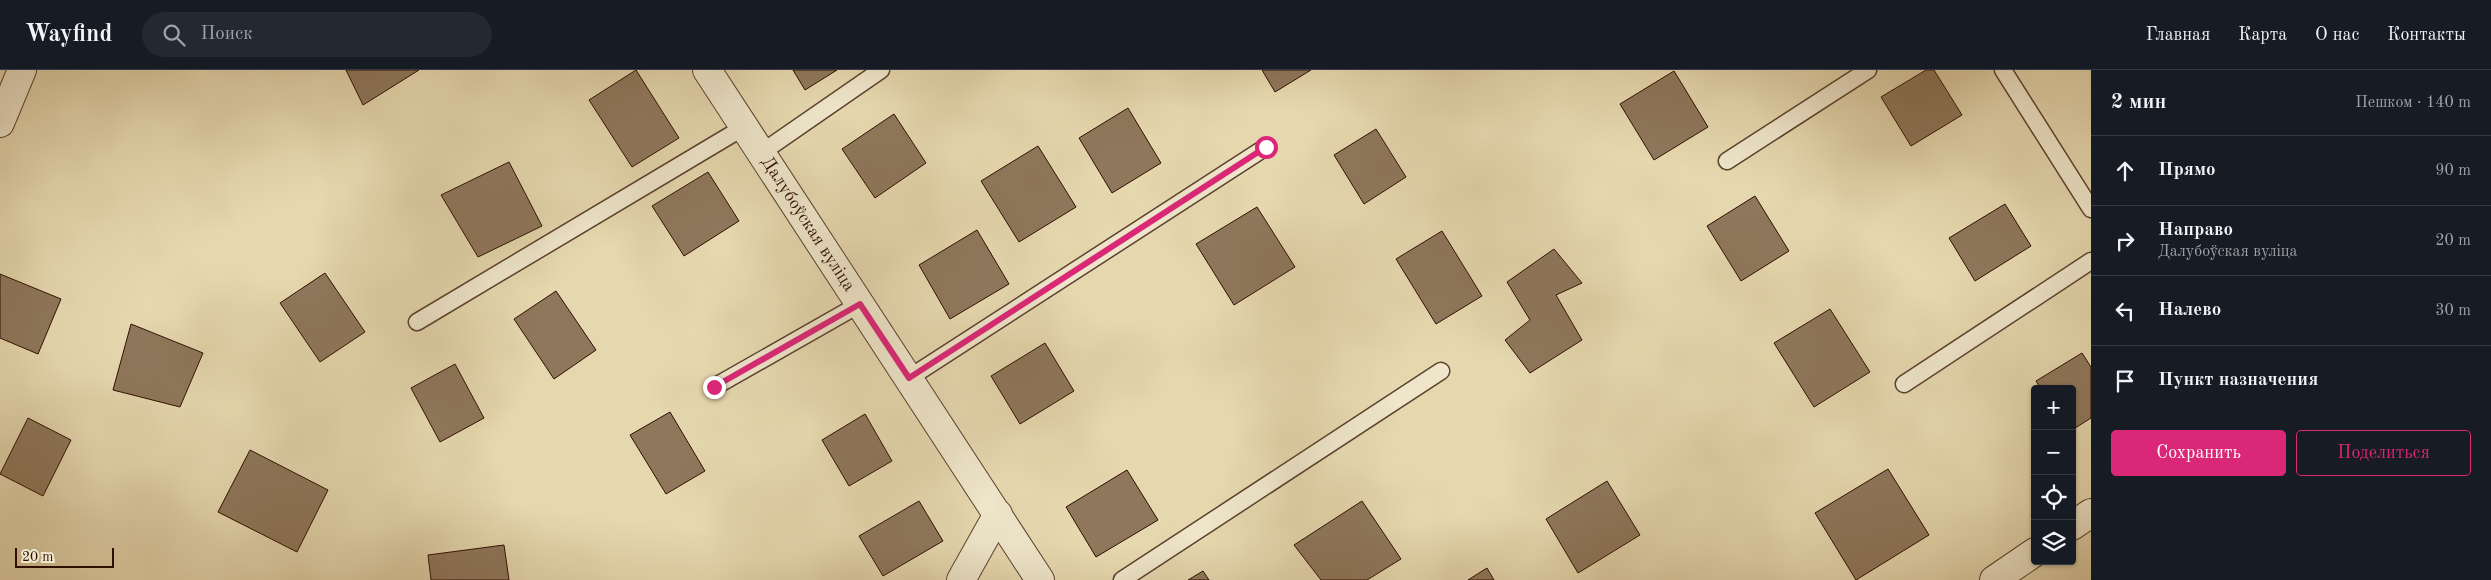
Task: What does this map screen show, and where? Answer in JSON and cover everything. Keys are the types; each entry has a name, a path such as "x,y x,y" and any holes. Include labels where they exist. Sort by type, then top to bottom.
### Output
{"street":[{"path":"0,123 22,70"},
{"name":"Далубоўская вуліца","path":"706,70 1040,580"},
{"path":"2076,523 2091,513"},
{"path":"962,580 998,514"},
{"path":"1994,580 2031,555"}],"lane":[{"path":"761,153 881,70"},
{"path":"1726,161 1868,70"},
{"path":"2002,70 2091,209"},
{"path":"417,322 744,126"},
{"path":"909,378 1266,147"},
{"path":"1904,384 2091,261"},
{"path":"714,387 860,304"},
{"path":"1122,580 1441,371"}],"building":[{"path":"346,70 419,70 363,105"},
{"path":"636,70 679,138 632,167 589,100"},
{"path":"793,70 837,70 805,90"},
{"path":"1262,70 1311,70 1275,92"},
{"path":"1926,70 1934,70 1962,115 1911,146 1881,97"},
{"path":"1674,71 1708,127 1654,160 1620,104"},
{"path":"1128,108 1161,163 1112,193 1079,138"},
{"path":"894,114 926,163 875,198 842,149"},
{"path":"1376,129 1406,177 1364,204 1334,155"},
{"path":"1038,146 1076,207 1019,242 981,181"},
{"path":"509,162 542,226 478,257 441,195"},
{"path":"708,172 739,221 684,256 652,206"},
{"path":"1755,196 1789,251 1741,281 1707,226"},
{"path":"2005,204 2031,246 1975,281 1949,238"},
{"path":"1257,207 1295,267 1234,305 1196,244"},
{"path":"977,230 1009,284 950,319 919,265"},
{"path":"1442,231 1482,296 1436,324 1396,259"},
{"path":"1554,249 1582,283 1556,295 1582,340 1530,373 1505,340 1530,320 1507,282"},
{"path":"325,273 365,332 320,362 280,303"},
{"path":"0,274 61,299 38,354 0,338"},
{"path":"556,291 596,350 554,379 514,319"},
{"path":"1830,309 1870,372 1814,407 1774,343"},
{"path":"131,324 203,353 180,407 113,390"},
{"path":"1045,343 1074,391 1020,424 991,376"},
{"path":"2082,353 2091,367 2091,418 2076,427 2076,385 2038,385 2036,381"},
{"path":"455,364 484,418 440,442 411,388"},
{"path":"670,412 705,471 666,494 630,435"},
{"path":"865,414 892,461 849,486 822,440"},
{"path":"28,418 71,440 43,496 0,474"},
{"path":"250,450 328,490 297,552 218,512"},
{"path":"1888,469 1929,535 1856,580 1815,513"},
{"path":"1127,470 1158,520 1096,557 1066,507"},
{"path":"1607,481 1640,535 1578,573 1546,519"},
{"path":"919,501 943,541 883,576 859,536"},
{"path":"1362,501 1401,559 1367,580 1321,580 1294,545"},
{"path":"504,545 509,580 431,580 428,555"},
{"path":"1487,568 1494,580 1468,580"},
{"path":"1203,571 1209,580 1188,580"}],"route":[{"path":"714,387 860,304 909,378 1266,147"}]}
